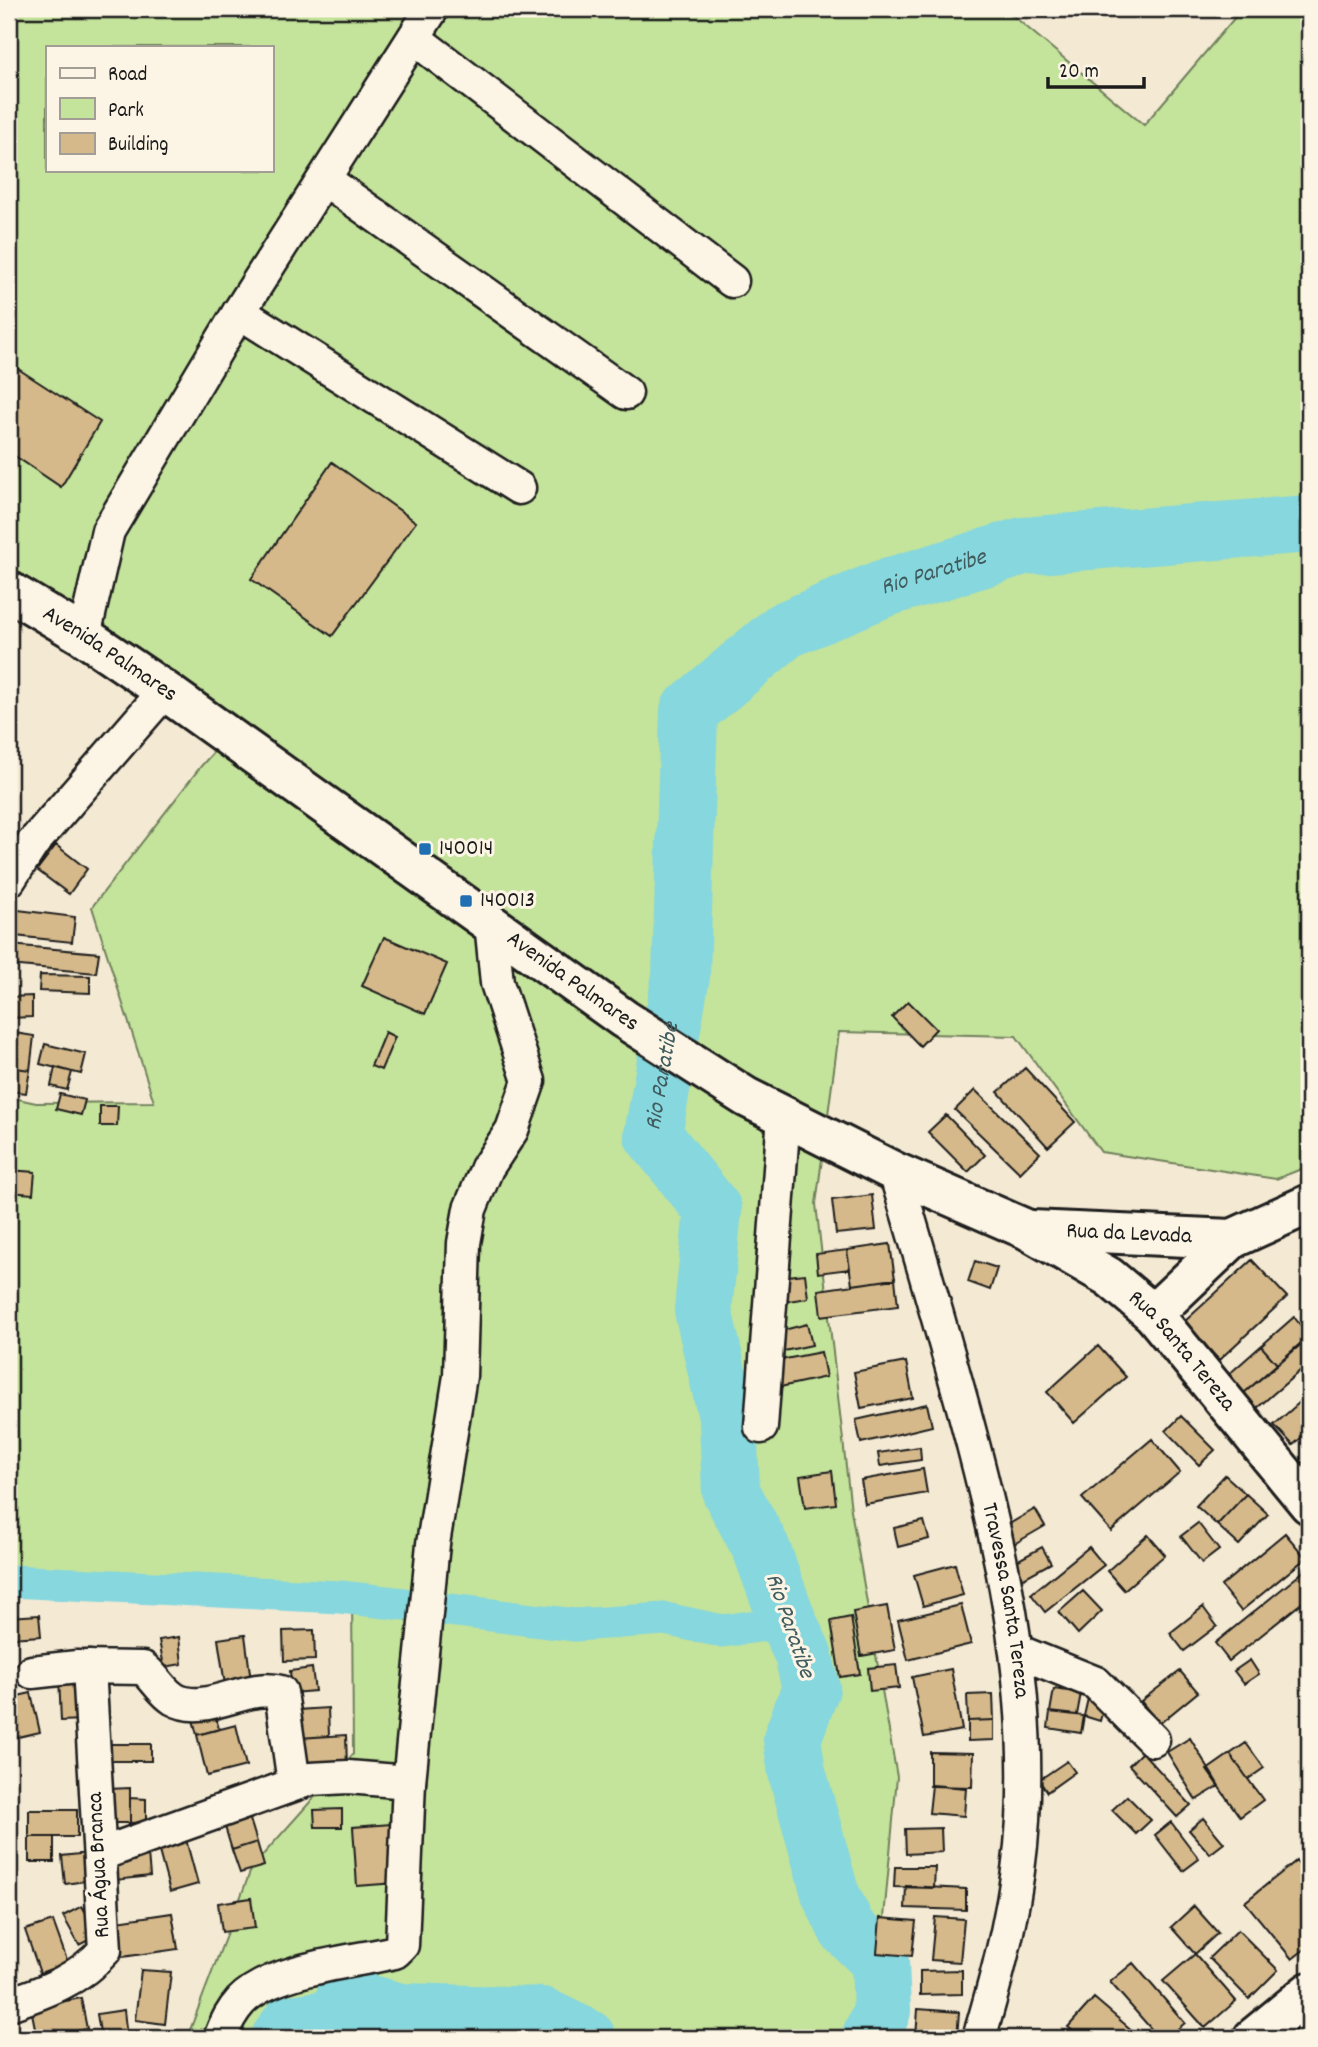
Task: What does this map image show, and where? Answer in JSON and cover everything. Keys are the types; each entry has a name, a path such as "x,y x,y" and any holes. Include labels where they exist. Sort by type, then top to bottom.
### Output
{"main road":[{"name":"Avenida Palmares","path":"9,591 84,636 165,691 640,1028 715,1076 895,1172 1026,1229"},
{"name":"Rua da Levada","path":"1153,1314 1232,1239 1309,1204"},
{"name":"Rua da Levada","path":"1026,1229 1232,1239"},
{"name":"Rua Santa Tereza","path":"1026,1229 1109,1277 1153,1314 1309,1504"},
{"path":"1253,2038 1309,1992"}],"street":[{"path":"84,636 108,531 239,312 432,9"},
{"path":"414,38 732,281"},
{"path":"324,179 626,393"},
{"path":"239,312 519,488"},
{"path":"9,880 21,836 165,691"},
{"path":"220,2038 228,2018 242,2000 260,1986 300,1973 395,1952 402,1945 409,1783 433,1544 460,1376 464,1243 470,1209 478,1189 487,1168 512,1130 529,1081 496,983 491,922"},
{"path":"761,1427 784,1115"},
{"name":"Travessa Santa Tereza","path":"895,1172 926,1273 988,1500 1017,1651 1023,1820 1000,1964 979,2038"},
{"path":"1017,1651 1096,1683 1153,1740"},
{"name":"Rua Água Branca","path":"9,2004 61,1984 94,1963 105,1950 89,1668"},
{"path":"32,1672 143,1668 173,1698 194,1704 258,1690 281,1692 294,1783"},
{"path":"101,1854 294,1783 348,1777 409,1783"}],"green space":[{"path":"9,9 1005,9 1144,125 1242,9 1309,9 1309,1166 1276,1179 1101,1152 1016,1036 839,1032 816,1204 851,1510 897,1777 880,1961 860,2038 187,2038 252,1867 353,1754 352,1588 9,1566 9,1097 36,1103 154,1102 92,907 202,765 237,726 9,565"}],"building":[{"path":"9,363 100,422 61,487 9,452"},
{"path":"332,462 416,522 332,636 251,579"},
{"path":"56,845 87,869 69,894 37,870"},
{"path":"18,910 75,917 72,942 15,936"},
{"path":"384,937 447,964 425,1014 362,986"},
{"path":"10,945 99,953 96,973 9,965"},
{"path":"40,975 90,976 90,993 39,991"},
{"path":"32,996 32,1017 9,1018 9,997"},
{"path":"908,1001 936,1029 920,1046 892,1017"},
{"path":"9,1032 34,1036 30,1070 9,1067"},
{"path":"385,1032 395,1037 381,1070 371,1066"},
{"path":"45,1044 86,1054 81,1074 40,1064"},
{"path":"9,1067 30,1070 26,1093 9,1091"},
{"path":"55,1067 72,1072 67,1090 51,1086"},
{"path":"1025,1068 1075,1122 1048,1147 998,1092"},
{"path":"975,1090 1040,1153 1020,1173 955,1110"},
{"path":"60,1094 85,1100 81,1115 56,1109"},
{"path":"100,1106 118,1106 117,1126 100,1126"},
{"path":"946,1115 985,1155 968,1172 928,1132"},
{"path":"9,1170 35,1172 33,1194 9,1192"},
{"path":"872,1195 876,1230 836,1234 832,1200"},
{"path":"890,1244 895,1279 852,1285 847,1250"},
{"path":"847,1250 850,1269 818,1273 816,1254"},
{"path":"1252,1260 1287,1297 1219,1360 1184,1322"},
{"path":"975,1261 997,1268 990,1290 968,1282"},
{"path":"805,1274 808,1298 782,1302 779,1277"},
{"path":"895,1279 898,1306 821,1316 818,1290"},
{"path":"1294,1317 1309,1336 1277,1364 1261,1346"},
{"path":"807,1324 812,1345 784,1351 780,1331"},
{"path":"1305,1341 1309,1346 1309,1363 1257,1408 1244,1393"},
{"path":"1098,1346 1126,1377 1074,1423 1047,1392"},
{"path":"1261,1346 1277,1364 1244,1393 1228,1375"},
{"path":"821,1352 826,1377 780,1387 775,1361"},
{"path":"906,1362 913,1398 861,1408 854,1372"},
{"path":"1309,1394 1309,1431 1293,1445 1274,1425"},
{"path":"927,1404 932,1426 861,1443 856,1420"},
{"path":"1181,1416 1215,1450 1199,1465 1166,1431"},
{"path":"1152,1439 1180,1472 1111,1531 1082,1498"},
{"path":"920,1447 921,1460 880,1466 878,1453"},
{"path":"923,1469 927,1493 865,1504 861,1480"},
{"path":"832,1471 836,1504 805,1508 800,1476"},
{"path":"1225,1475 1246,1494 1217,1525 1196,1506"},
{"path":"1246,1494 1268,1514 1239,1545 1217,1525"},
{"path":"1035,1509 1045,1526 1014,1544 1004,1527"},
{"path":"924,1521 929,1539 898,1547 894,1528"},
{"path":"1198,1523 1219,1550 1202,1563 1181,1536"},
{"path":"1285,1533 1306,1558 1241,1611 1221,1586"},
{"path":"1148,1535 1165,1555 1124,1590 1107,1571"},
{"path":"1042,1547 1051,1563 1022,1579 1013,1563"},
{"path":"1089,1547 1104,1565 1045,1612 1031,1594"},
{"path":"955,1564 963,1595 923,1606 914,1575"},
{"path":"1309,1567 1309,1597 1229,1661 1215,1643"},
{"path":"1083,1591 1102,1611 1078,1634 1059,1612"},
{"path":"961,1605 971,1644 908,1660 898,1620"},
{"path":"887,1606 895,1650 861,1656 853,1612"},
{"path":"1203,1607 1217,1626 1184,1651 1170,1633"},
{"path":"39,1615 41,1636 9,1638 9,1617"},
{"path":"851,1617 860,1674 840,1677 831,1621"},
{"path":"314,1630 315,1660 284,1661 283,1631"},
{"path":"245,1635 251,1681 225,1685 218,1639"},
{"path":"179,1637 182,1664 164,1667 159,1640"},
{"path":"1250,1660 1259,1674 1244,1684 1234,1671"},
{"path":"896,1665 899,1688 870,1691 868,1668"},
{"path":"312,1668 315,1691 292,1693 290,1671"},
{"path":"951,1669 962,1730 924,1737 912,1677"},
{"path":"1180,1671 1198,1692 1159,1724 1141,1701"},
{"path":"59,1677 81,1677 82,1720 61,1721"},
{"path":"1054,1689 1081,1693 1077,1715 1050,1712"},
{"path":"31,1693 40,1732 14,1738 9,1698"},
{"path":"993,1694 994,1720 968,1721 967,1695"},
{"path":"1089,1694 1106,1698 1100,1721 1084,1716"},
{"path":"213,1707 219,1729 197,1735 191,1712"},
{"path":"328,1708 329,1736 299,1738 297,1710"},
{"path":"1050,1712 1084,1716 1081,1733 1048,1728"},
{"path":"994,1720 994,1740 968,1741 968,1721"},
{"path":"236,1725 246,1766 207,1776 197,1735"},
{"path":"346,1735 347,1767 301,1769 299,1738"},
{"path":"1190,1738 1219,1786 1196,1800 1167,1752"},
{"path":"1246,1743 1264,1768 1248,1779 1230,1754"},
{"path":"106,1744 151,1744 151,1761 105,1761"},
{"path":"930,1752 973,1753 972,1787 930,1786"},
{"path":"1142,1752 1191,1805 1177,1817 1129,1765"},
{"path":"1230,1754 1263,1800 1240,1817 1207,1770"},
{"path":"1067,1761 1075,1772 1047,1792 1039,1780"},
{"path":"932,1785 966,1788 964,1816 929,1813"},
{"path":"130,1788 130,1823 108,1823 108,1789"},
{"path":"1127,1796 1151,1820 1136,1834 1112,1810"},
{"path":"130,1798 146,1799 146,1822 130,1823"},
{"path":"342,1809 342,1827 315,1827 314,1810"},
{"path":"29,1810 77,1810 77,1837 29,1837"},
{"path":"248,1813 257,1842 232,1850 223,1820"},
{"path":"1203,1818 1224,1843 1210,1854 1189,1830"},
{"path":"1171,1822 1199,1859 1183,1871 1155,1835"},
{"path":"391,1824 396,1883 357,1886 353,1827"},
{"path":"941,1828 942,1852 906,1854 905,1829"},
{"path":"185,1836 198,1884 170,1892 157,1844"},
{"path":"29,1837 54,1837 54,1862 29,1862"},
{"path":"257,1842 264,1866 240,1873 232,1850"},
{"path":"88,1853 92,1880 65,1884 62,1856"},
{"path":"148,1854 150,1876 116,1880 114,1858"},
{"path":"1296,1861 1309,1878 1309,1946 1292,1959 1245,1902"},
{"path":"895,1867 935,1867 934,1888 894,1887"},
{"path":"906,1886 966,1889 966,1910 905,1908"},
{"path":"251,1898 255,1928 222,1932 218,1903"},
{"path":"82,1906 98,1935 79,1945 63,1916"},
{"path":"1194,1906 1218,1933 1195,1954 1171,1927"},
{"path":"172,1913 178,1949 122,1957 117,1921"},
{"path":"935,1917 964,1919 960,1962 931,1960"},
{"path":"880,1918 916,1921 912,1956 877,1953"},
{"path":"53,1921 68,1963 40,1973 25,1930"},
{"path":"1238,1930 1278,1970 1249,1999 1209,1958"},
{"path":"1195,1954 1236,2001 1205,2028 1163,1981"},
{"path":"1133,1963 1185,2023 1167,2038 1159,2038 1110,1982"},
{"path":"141,1970 171,1972 165,2024 135,2020"},
{"path":"962,1970 962,1994 920,1995 920,1971"},
{"path":"81,1998 87,2029 37,2038 31,2008"},
{"path":"1094,1998 1141,2038 1081,2038 1068,2027"},
{"path":"918,2009 959,2012 957,2038 916,2038"},
{"path":"124,2010 127,2038 101,2038 97,2014"}],"waterway":[{"name":"Rio Paratibe","path":"870,2038 882,2011 880,1961 847,1929 830,1893 797,1772 792,1739 811,1688 803,1654 788,1622 761,1548 731,1492 728,1421 703,1310 713,1210 653,1135 681,976 689,711 785,630 882,589 1023,546 1309,524"},
{"path":"9,1581 340,1597 404,1604"},
{"path":"449,1610 575,1625 665,1619 722,1631 788,1622"},
{"name":"Rio Paratibe","path":"367,2038 360,2015 345,1997 400,2012 542,2016 587,2038"},
{"name":"Rio Paratibe","path":"280,2038 290,2024 337,2018 324,2038"}],"place":[{"name":"140014","path":"425,849"},
{"name":"140013","path":"466,901"}]}
